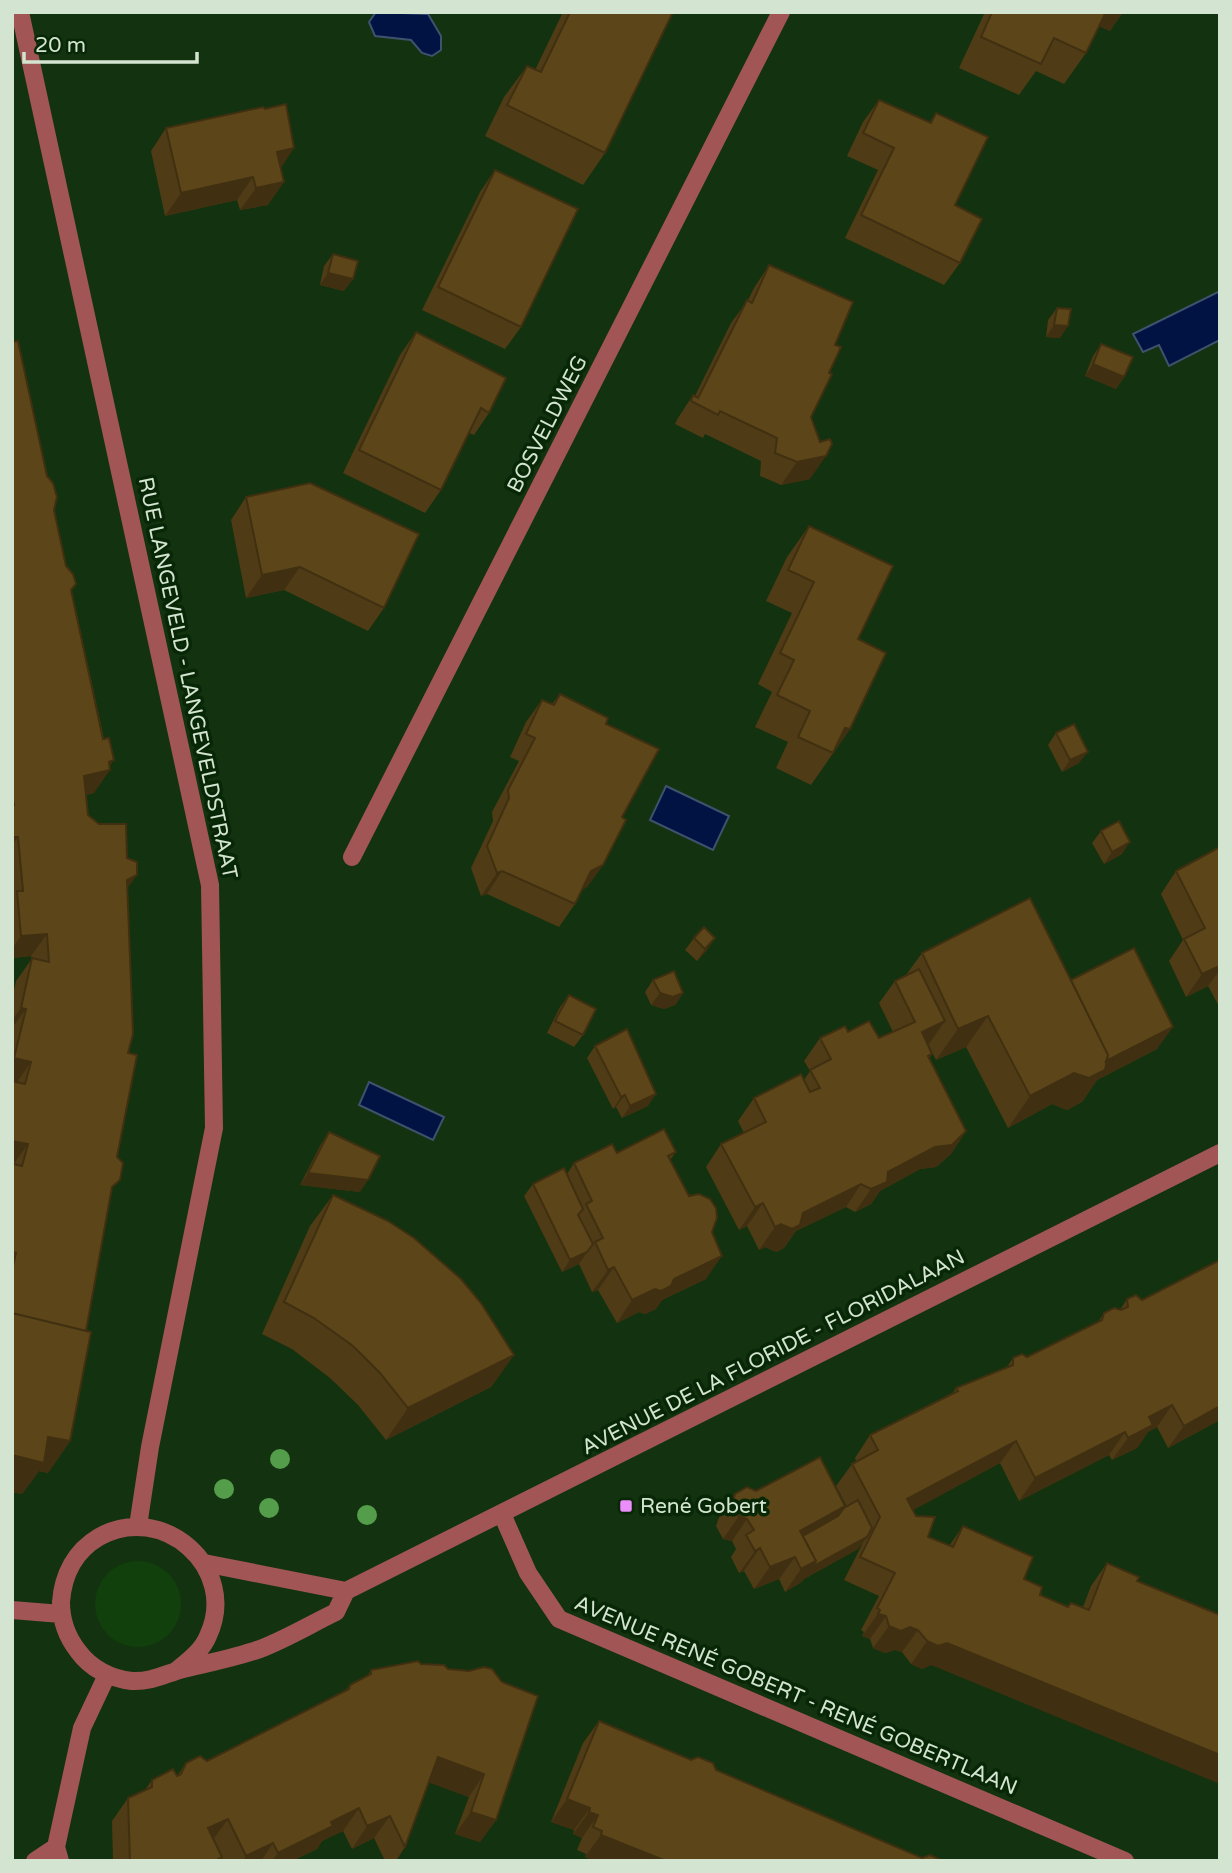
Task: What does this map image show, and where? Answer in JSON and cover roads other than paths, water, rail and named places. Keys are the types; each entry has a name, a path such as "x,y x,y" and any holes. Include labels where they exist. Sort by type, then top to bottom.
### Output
{"street":[{"name":"RUE LANGEVELD - LANGEVELDSTRAAT","path":"20,12 95,346 210,885 214,1128 150,1447 138,1526"},
{"name":"BOSVELDWEG","path":"352,857 782,12"},
{"name":"AVENUE DE LA FLORIDE - FLORIDALAAN","path":"176,1671 194,1656 208,1637 215,1614 214,1587 204,1563 187,1543 164,1530 138,1526 112,1530 89,1543 72,1562 62,1588 61,1614 69,1639 84,1661 107,1675 130,1681 154,1680 176,1671 259,1649 336,1612 346,1591 1220,1153"},
{"name":"AVENUE RENÉ GOBERT - RENÉ GOBERTLAAN","path":"502,1514 528,1573 559,1619 1125,1861"},
{"path":"204,1563 346,1591"},
{"path":"12,1610 61,1614"},
{"path":"35,1861 58,1854 82,1728 107,1675"}],"water":[{"path":"376,12 428,14 441,36 441,50 432,56 422,53 411,40 375,36 369,22"},
{"path":"1220,291 1220,340 1169,366 1159,345 1143,352 1133,334"},
{"path":"666,786 729,816 713,850 650,820"},
{"path":"369,1082 444,1117 433,1140 359,1105"}],"place":[{"name":"René Gobert","path":"626,1506"}]}
